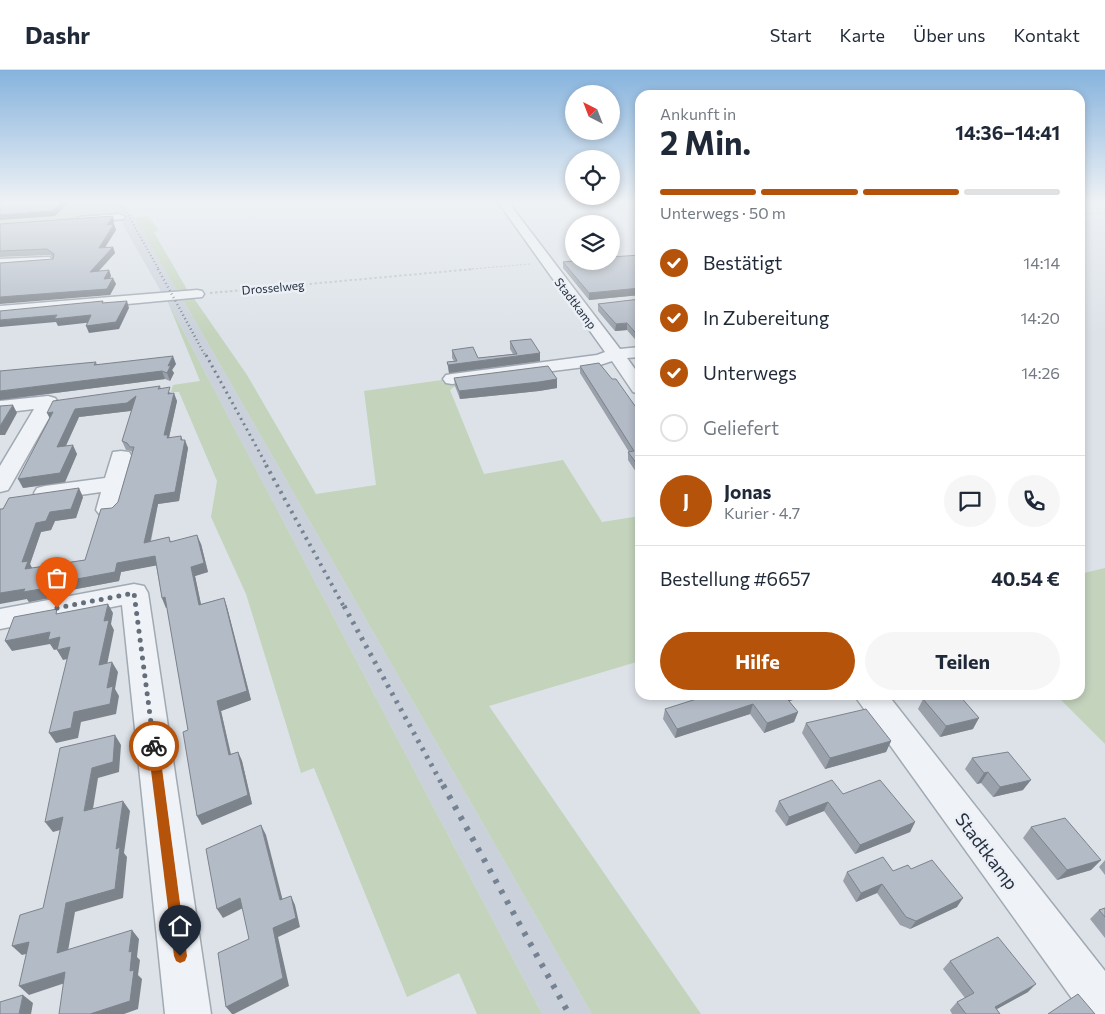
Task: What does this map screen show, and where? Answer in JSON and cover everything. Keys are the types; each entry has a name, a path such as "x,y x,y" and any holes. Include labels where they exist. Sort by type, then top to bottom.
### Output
{"street":[{"name":"Stadtkamp","path":"534,246 635,381"},
{"path":"0,263 49,261"},
{"path":"0,311 197,294"},
{"path":"578,307 596,305"},
{"path":"452,379 600,360 615,354 635,352"},
{"path":"0,407 58,400 0,485"},
{"path":"108,510 121,457"},
{"path":"16,497 114,483"},
{"path":"0,619 134,593 188,1014"},
{"name":"Stadtkamp","path":"874,700 1105,1007"}],"path":[{"name":"Drosselweg","path":"197,294 546,263"}],"shaded area":[{"path":"135,246 152,246 179,294 163,295"},
{"path":"182,298 592,1014 542,1014 167,300"}],"green space":[{"path":"151,246 162,246 189,293 179,294"},
{"path":"193,297 247,375 316,494 376,485 364,391 442,380 443,383 462,381 450,390 484,474 563,460 602,522 635,517 635,662 489,706 701,1014 592,1014 182,298"},
{"path":"167,300 542,1014 477,1014 459,973 407,997 314,768 301,773 246,594 211,517 217,481 179,392 171,392 173,385 200,381"},
{"path":"1105,568 1105,744 1061,700 1085,700 1085,573"}],"building":[{"path":"0,246 113,247 90,272 109,270 104,279 113,278 107,289 0,297 0,263 53,259 54,254 47,249 0,251"},
{"path":"635,255 635,288 589,293 570,270 620,270 620,256"},
{"path":"635,300 635,332 627,323 616,324 598,304"},
{"path":"103,301 102,303 127,301 116,322 86,326 91,315 54,319 57,315 0,320 0,311"},
{"path":"531,339 540,353 448,365 447,362 457,361 452,350 473,347 478,358 517,354 510,341"},
{"path":"173,356 167,373 162,371 0,391 0,371 96,362 94,365"},
{"path":"599,363 612,379 616,379 635,406 635,461 628,452 634,451 580,366"},
{"path":"548,366 557,379 459,391 454,378"},
{"path":"160,386 158,389 170,387 168,394 174,393 164,435 168,435 167,438 181,436 181,440 185,440 175,492 155,495 144,543 169,537 170,542 197,535 204,563 191,567 199,605 224,598 247,691 217,701 229,755 238,752 248,795 197,816 183,732 188,730 165,597 162,598 155,556 117,563 115,572 66,581 65,585 23,592 25,589 0,593 0,509 3,509 9,498 79,488 71,509 50,512 46,521 36,523 22,562 28,561 25,569 85,560 101,509 112,508 118,502 134,447 130,447 122,441 136,396 127,403 75,409 57,447 73,445 60,473 18,479 53,412 47,413 53,401"},
{"path":"13,405 0,426 0,406"},
{"path":"108,604 104,621 109,620 99,665 112,662 107,688 113,686 110,704 74,712 71,728 49,733 70,647 57,650 60,637 48,640 50,632 5,641 14,617 57,609 56,614"},
{"path":"693,700 788,700 798,712 767,723 753,704 677,729 665,709"},
{"path":"924,700 963,700 979,718 946,726"},
{"path":"866,709 891,741 830,758 806,723"},
{"path":"115,735 113,762 92,768 84,811 123,801 116,849 120,847 115,889 66,903 57,953 132,930 129,952 132,951 130,971 134,970 130,1001 90,1014 59,1014 65,972 19,986 29,942 12,946 20,915 43,908 63,817 45,822 60,748"},
{"path":"1008,752 1031,780 1000,787 988,772 984,773 972,758"},
{"path":"832,780 843,794 880,780 915,822 860,845 828,802 789,817 779,801"},
{"path":"1065,818 1101,860 1067,870 1031,827"},
{"path":"261,825 280,900 291,896 296,918 273,928 283,978 226,1007 218,953 249,939 240,898 217,909 206,849"},
{"path":"883,857 893,871 908,865 911,869 932,860 963,898 916,921 906,917 882,884 861,893 847,872"},
{"path":"1105,908 1105,917 1099,910"},
{"path":"998,937 1036,984 995,1007 1000,1014 966,1014 957,1002 974,993 950,961"},
{"path":"1078,994 1095,1014 1048,1014"},
{"path":"23,995 19,1014 0,1014 0,1002"}],"railway":[{"path":"146,246 159,270"},
{"path":"158,269 206,357"},
{"path":"206,355 267,466"},
{"path":"266,465 344,607"},
{"path":"344,606 443,786"},
{"path":"443,785 569,1014"}],"way so far":[{"path":"57,608 134,593 154,746"}],"route":[{"path":"154,746 180,956"}]}
